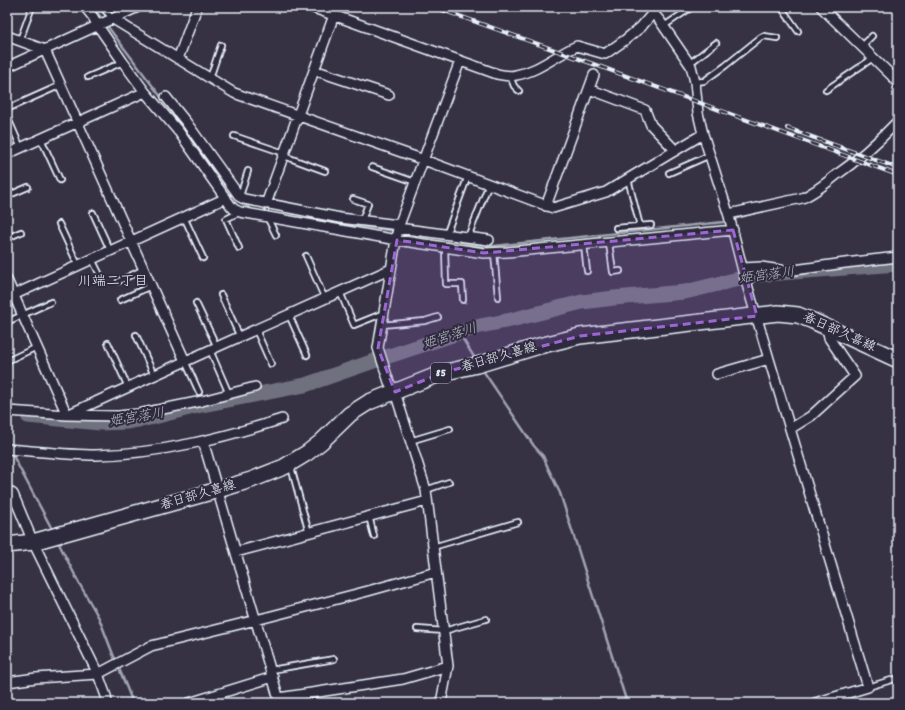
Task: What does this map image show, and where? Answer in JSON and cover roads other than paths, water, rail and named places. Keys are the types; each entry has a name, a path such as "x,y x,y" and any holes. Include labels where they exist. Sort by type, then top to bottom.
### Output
{"main road":[{"name":"春日部久喜線","path":"7,545 33,542 251,480 284,467 307,453 321,442 350,414 392,387 580,336 756,313 778,313 798,315 898,360"}],"street":[{"path":"85,7 94,17 98,26 122,62 179,132 234,209 240,212 267,217 398,233 446,235 489,240"},
{"path":"7,67 138,7"},
{"path":"178,59 197,7"},
{"path":"311,7 497,74 516,76 539,68 577,46 606,54 641,27 654,10 691,66 695,82 698,113 703,134 729,215 743,270 769,359 868,687 814,703"},
{"path":"821,7 862,46 898,84"},
{"path":"266,204 334,15"},
{"path":"111,20 234,93 424,160 552,208 606,192 703,134"},
{"path":"7,36 45,50 185,361"},
{"path":"441,703 448,666 426,490 378,348 398,233 415,182 460,61"},
{"path":"314,70 389,95"},
{"path":"546,206 594,75"},
{"path":"589,89 645,110 651,125 675,150"},
{"path":"7,154 145,92"},
{"path":"166,97 186,122 240,197 266,204 340,218 362,220 398,233 445,247 484,253 508,252 609,243 733,229"},
{"path":"729,215 802,198 811,194 871,148 898,121"},
{"path":"10,296 226,198"},
{"path":"743,270 761,268 787,271 898,257"},
{"path":"67,415 213,348 392,269"},
{"path":"7,280 10,296 23,315 67,415"},
{"path":"790,429 811,416 855,376 829,338 827,327"},
{"path":"717,374 769,359"},
{"path":"7,411 67,415 119,416 202,402 255,387"},
{"path":"7,450 63,454 132,453 203,441 282,419"},
{"path":"203,441 280,700 403,679 448,666"},
{"path":"7,490 13,494 33,542 98,674 107,703"},
{"path":"236,552 427,501"},
{"path":"7,682 36,678 98,674 151,646 368,591 436,572"},
{"path":"189,703 272,673"}],"lane":[{"path":"20,40 32,7"},
{"path":"102,7 111,20"},
{"path":"664,26 692,7"},
{"path":"781,7 798,31"},
{"path":"862,46 872,36"},
{"path":"695,82 704,81 761,37 777,38"},
{"path":"689,64 716,43"},
{"path":"210,78 221,46"},
{"path":"826,90 873,58"},
{"path":"88,77 122,62"},
{"path":"510,75 514,86 519,91"},
{"path":"7,109 61,85"},
{"path":"7,116 21,148"},
{"path":"234,136 325,171"},
{"path":"41,139 60,180"},
{"path":"669,173 710,155"},
{"path":"372,167 415,182"},
{"path":"240,197 248,171"},
{"path":"446,235 468,176"},
{"path":"628,179 640,226"},
{"path":"468,238 489,184"},
{"path":"7,196 28,187"},
{"path":"353,199 368,204 362,220"},
{"path":"239,248 226,219 240,212"},
{"path":"93,213 110,250"},
{"path":"184,217 203,258"},
{"path":"267,217 276,235"},
{"path":"59,224 78,265"},
{"path":"616,228 650,225"},
{"path":"7,238 21,232"},
{"path":"609,243 612,272 620,271"},
{"path":"584,245 587,271"},
{"path":"445,247 446,284 462,284 463,300"},
{"path":"494,252 498,297"},
{"path":"306,256 325,299"},
{"path":"92,259 100,275"},
{"path":"119,281 144,269"},
{"path":"120,300 151,286"},
{"path":"340,292 354,325 384,313"},
{"path":"221,295 240,336"},
{"path":"7,322 51,302"},
{"path":"196,303 229,394"},
{"path":"289,315 307,355"},
{"path":"382,325 425,321 438,317"},
{"path":"256,330 271,364"},
{"path":"136,335 154,375"},
{"path":"108,343 128,387"},
{"path":"7,361 37,347"},
{"path":"185,361 200,392"},
{"path":"410,440 450,428"},
{"path":"290,464 308,533"},
{"path":"426,490 449,482"},
{"path":"369,516 374,536"},
{"path":"433,547 518,522"},
{"path":"416,629 444,631 486,619"},
{"path":"272,673 334,658"},
{"path":"868,687 898,678"}],"waterway":[{"path":"93,7 164,101"},
{"path":"171,110 194,141"},
{"path":"239,201 253,210"},
{"path":"444,238 485,247 724,222 754,213"},
{"path":"299,218 396,231"},
{"name":"姫宮落川","path":"28,416 100,423 126,422 154,417 197,406 305,385 480,326 511,320 582,302 685,292 755,275 898,264"},
{"path":"459,333 476,360"},
{"path":"482,369 534,446 543,456 560,493 627,703"},
{"path":"11,452 53,531"},
{"path":"57,540 99,618 116,662"},
{"path":"118,666 133,703"}],"railway":[{"path":"434,7 898,175"},
{"path":"787,128 898,168"}],"district":[{"name":"川端二丁目","path":"113,282"}]}
